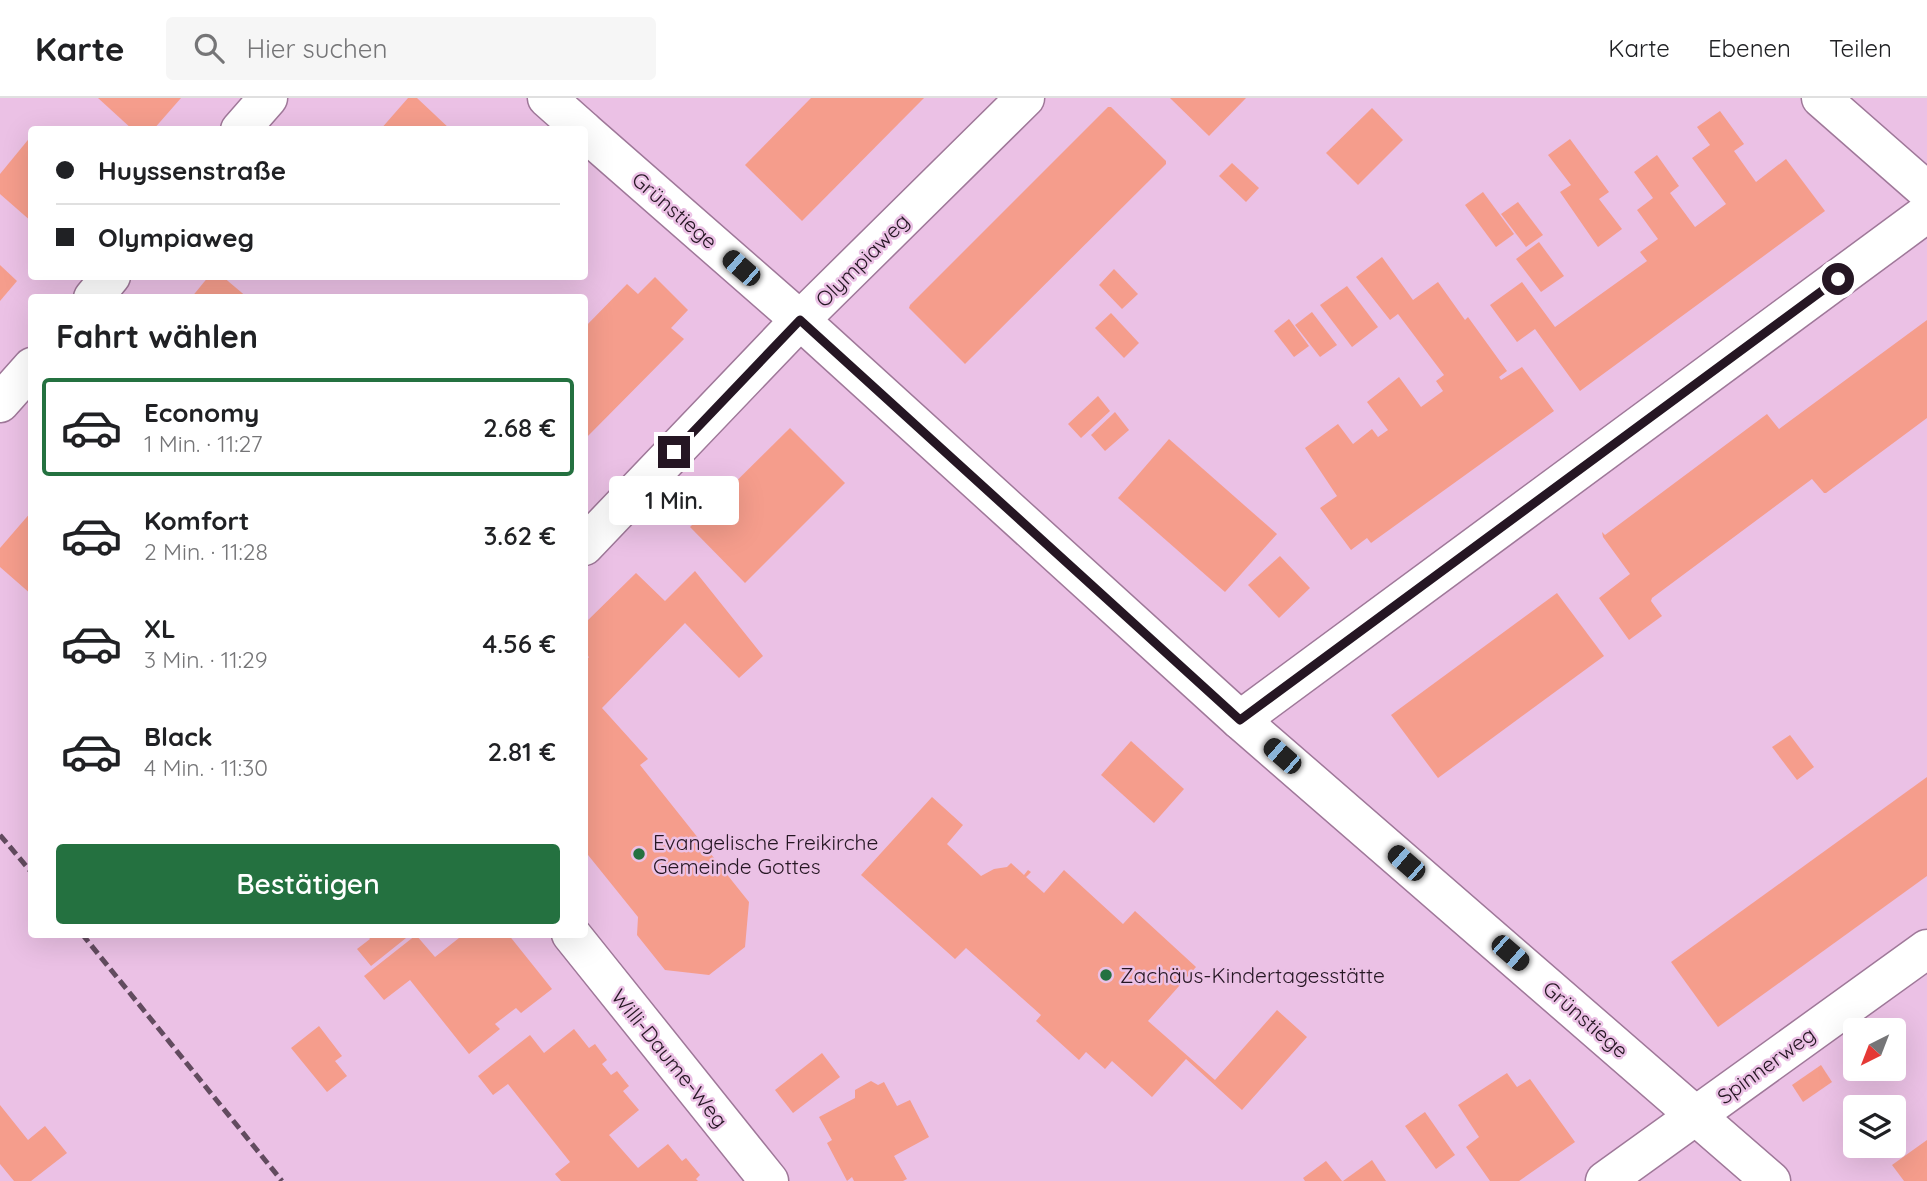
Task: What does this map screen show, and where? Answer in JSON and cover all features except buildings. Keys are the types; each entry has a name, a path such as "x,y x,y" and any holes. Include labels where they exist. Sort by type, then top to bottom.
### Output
{"street":[{"path":"244,126 268,98"},
{"name":"Grünstiege","path":"547,98 579,126"},
{"name":"Olympiaweg","path":"588,542 800,320 1026,98"},
{"path":"1821,98 1927,191"},
{"name":"Grünstiege","path":"588,134 800,320 1240,720 1771,1181"},
{"path":"1240,720 1927,213"},
{"path":"96,294 108,280"},
{"path":"0,403 28,372"},
{"name":"Willi-Daume-Weg","path":"574,938 769,1181"},
{"name":"Spinnerweg","path":"1605,1181 1927,949"}],"railway":[{"path":"0,835 28,868"},
{"path":"85,938 282,1181"}],"place":[{"name":"Evangelische Freikirche Gemeinde Gottes","path":"639,854"},
{"name":"Zachäus-Kindertagesstätte","path":"1106,975"}],"route":[{"path":"674,452 800,320 1240,720 1838,279"}]}
